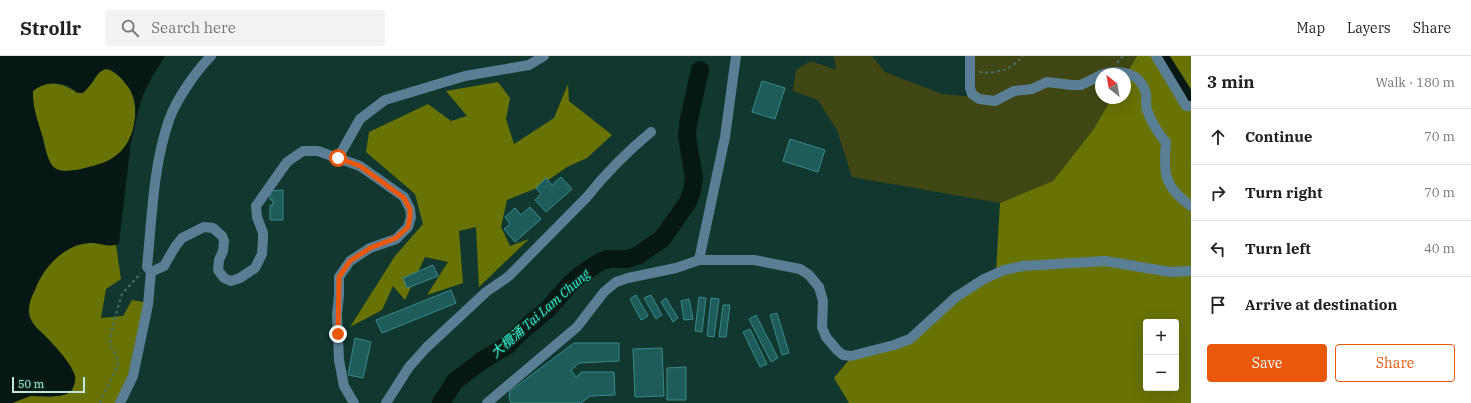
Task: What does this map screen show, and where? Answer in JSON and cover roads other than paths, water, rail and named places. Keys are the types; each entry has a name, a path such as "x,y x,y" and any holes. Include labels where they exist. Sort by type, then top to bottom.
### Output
{"lane":[{"path":"120,403 133,376 148,305 149,270 158,162 169,119 187,86 210,56"},
{"path":"338,158 360,119 385,100 465,76 529,64 544,56"},
{"path":"699,260 725,137 736,56"},
{"path":"970,56 970,88 972,94 979,99 994,101 1014,92 1032,88 1047,82 1081,85 1095,78"},
{"path":"1156,56 1186,106 1191,106"},
{"path":"1131,74 1146,94 1146,109 1159,133 1166,142 1165,167 1170,187 1182,200 1191,206"},
{"path":"386,403 409,367 426,348 486,292 509,276 632,148 651,132"},
{"path":"149,270 164,266 182,238 204,227 213,228 222,236 224,241 218,270 224,278 231,281 240,278 255,268 262,254 263,232 257,217 256,206 287,162 303,151 318,151 360,166 404,198 410,209 410,217 408,227 396,238 370,248 350,261 339,277 340,295 337,314 339,360 344,386 354,403"},
{"path":"487,403 577,328 604,292 616,282 676,268 699,260 754,260 800,269 809,275 819,287 823,301 822,327 826,337 843,355 851,356 894,346 910,339 956,297 984,279 1004,270 1023,266 1105,261 1170,272 1191,271"}],"waterway":[{"path":"1164,56 1191,99"},
{"name":"大欖涌 Tai Lam Chung","path":"441,403 455,381 483,360 508,345 548,309 580,275 600,262 608,259 627,259 637,256 662,239 688,202 692,191 694,178 687,136 688,124 700,70"}]}
